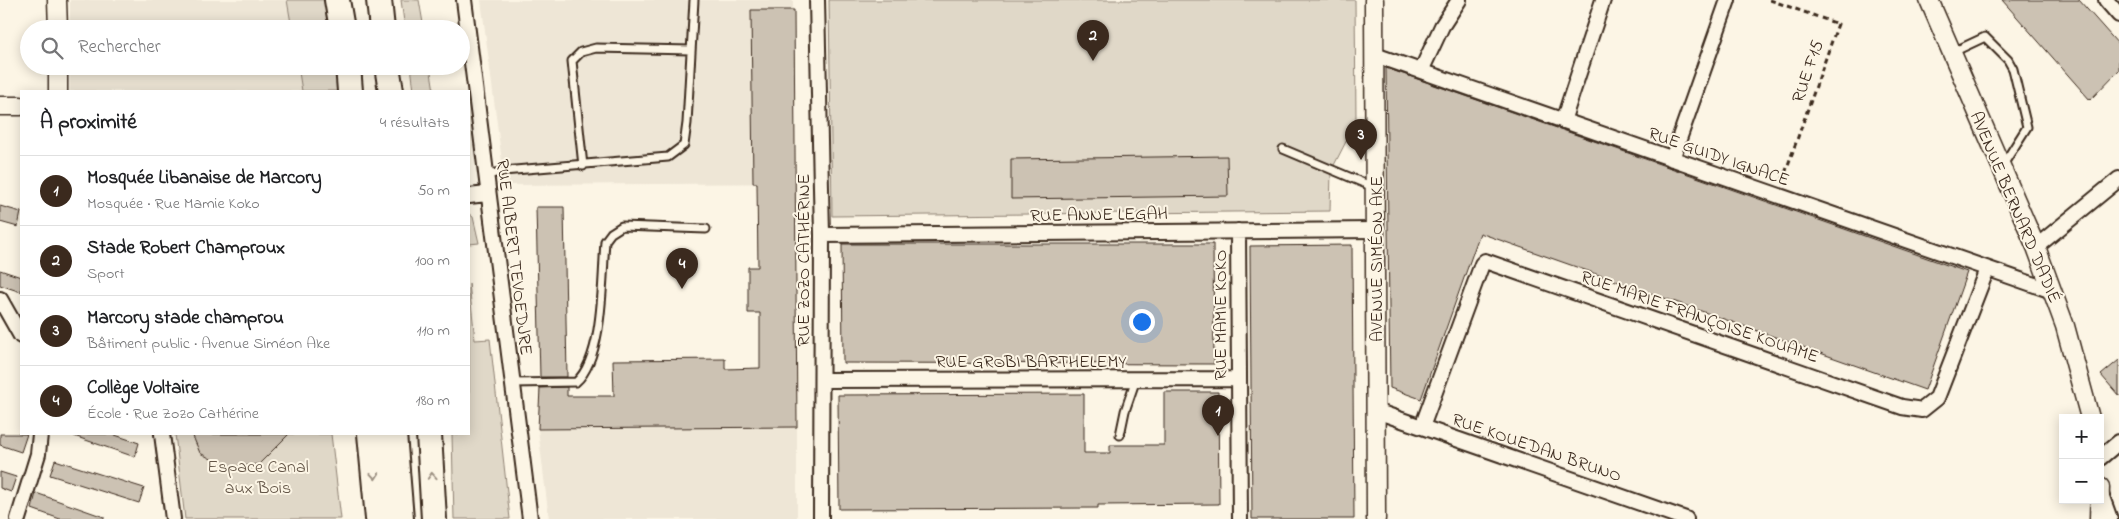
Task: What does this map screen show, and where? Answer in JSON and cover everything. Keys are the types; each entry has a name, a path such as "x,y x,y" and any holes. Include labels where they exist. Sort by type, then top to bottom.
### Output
{"highway":[{"path":"337,0 340,20"},
{"path":"379,0 381,20"},
{"path":"349,75 350,90"},
{"path":"388,75 391,90"},
{"path":"370,435 378,519"},
{"path":"394,435 401,519"},
{"path":"429,435 434,519"}],"street":[{"path":"57,0 58,20"},
{"name":"RUE ALBERT TEVOEDJRE","path":"464,0 466,20"},
{"name":"RUE ZOZO CATHÉRINE","path":"817,0 822,235 821,519"},
{"name":"AVENUE SIMÉON AKE","path":"1374,0 1376,519"},
{"path":"1421,71 1442,26 1459,0"},
{"path":"1563,121 1603,0"},
{"path":"1672,159 1728,0"},
{"name":"AVENUE BERNARD DADIÉ","path":"1929,0 1950,54 2002,166 2036,247 2065,326 2089,414"},
{"path":"2106,0 2119,15"},
{"name":"RUE ALBERT TEVOEDJRE","path":"470,50 530,519"},
{"name":"RUE GUIDY IGNACE","path":"1374,55 2052,291"},
{"path":"58,75 58,90"},
{"path":"0,106 20,106"},
{"path":"2036,247 2119,179"},
{"path":"470,196 487,194"},
{"name":"RUE ANNE LEGAH","path":"822,235 1376,230"},
{"name":"RUE MAMIE KOKO","path":"1238,231 1240,519"},
{"name":"RUE MARIE FRANÇOISE KOUAME","path":"1422,426 1482,264 1485,261 1902,407 1922,410 1937,398 1987,269"},
{"path":"0,299 20,334"},
{"name":"RUE GROBI BARTHELEMY","path":"822,380 1239,379"},
{"name":"RUE KOUEDAN BRUNO","path":"1376,411 1686,519"},
{"path":"18,519 38,454 40,435"},
{"path":"162,435 173,519"},
{"path":"2104,455 2119,442"},
{"path":"2104,500 2110,519"},
{"path":"2099,519 2100,504"}],"lane":[{"path":"485,176 503,171 583,166 668,157 684,145 688,123 690,50 694,0"},
{"path":"1950,54 1984,37 2008,60 2013,69 2027,127 2002,166"},
{"path":"583,166 572,61 581,52 596,48 690,50"},
{"path":"1283,150 1375,188"},
{"path":"512,382 576,382 584,374 596,346 605,241 611,233 622,226 706,229"},
{"path":"1120,435 1125,412 1136,379"}],"path":[{"name":"RUE F15","path":"1770,0 1838,24 1778,196"}],"shaded area":[{"path":"70,0 287,0 290,20 70,20"},
{"path":"481,0 793,0 794,183 505,185"},
{"path":"70,75 299,75 302,90 70,90"},
{"path":"797,427 797,519 549,519 538,429"}],"green space":[{"path":"287,0 325,0 328,20 290,20"},
{"path":"401,0 419,0 422,20 404,20"},
{"path":"829,0 1355,0 1356,122 1331,171 1330,211 832,216"},
{"path":"299,75 337,75 339,90 302,90"},
{"path":"412,75 431,75 434,90 414,90"},
{"path":"470,215 473,217 479,243 470,244"},
{"path":"470,292 475,340 490,339 510,519 454,519 452,435 470,435"},
{"name":"Espace Canal aux Bois","path":"175,435 331,435 341,519 185,519"}],"building":[{"path":"2002,0 2079,0 2119,45 2119,70 2090,100"},
{"path":"751,10 794,10 797,427 538,429 540,388 567,387 567,396 614,396 613,360 725,359 725,369 760,368 760,313 748,313 748,267 758,267 757,183 753,183"},
{"path":"1386,68 1967,272 1925,390 1480,233 1421,399 1390,388"},
{"path":"1227,156 1228,196 1011,199 1011,159"},
{"path":"0,206 20,212 18,227 0,222"},
{"path":"536,207 564,207 567,377 540,377"},
{"path":"842,244 1213,244 1214,364 843,363"},
{"path":"1352,245 1354,519 1252,519 1250,246"},
{"path":"0,270 20,277 20,292 0,285"},
{"path":"2119,360 2119,396 2101,375"},
{"path":"1164,392 1218,392 1219,504 1098,505 1098,508 839,509 838,395 1084,394 1084,453 1110,453 1110,445 1164,445"},
{"path":"0,434 27,435 21,452 0,445"},
{"path":"115,435 139,443 135,457 74,436"},
{"path":"192,435 288,435 259,464 228,468 200,453"},
{"path":"55,460 144,488 139,503 50,475"},
{"path":"0,472 16,477 11,492 0,488"},
{"path":"36,493 104,517 104,519 60,519 32,509"}],"place":[{"name":"Stade Robert Champroux","path":"1093,61"},
{"name":"Marcory stade champrou","path":"1361,160"},
{"name":"Collège Voltaire","path":"682,289"},
{"name":"Mosquée Libanaise de Marcory","path":"1218,436"}]}
